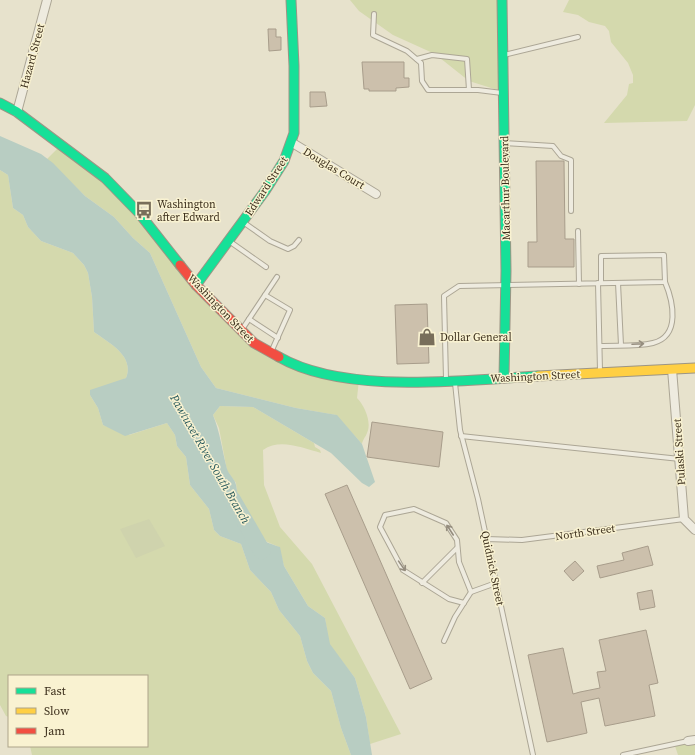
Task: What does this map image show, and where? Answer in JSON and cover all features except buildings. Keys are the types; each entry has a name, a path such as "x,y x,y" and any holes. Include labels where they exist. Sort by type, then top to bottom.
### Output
{"main road":[{"name":"Edward Street","path":"196,285 243,222 284,161 294,133 295,110 290,0"},
{"name":"Macarthur Boulevard","path":"502,0 505,94 506,286 504,377"},
{"name":"Washington Street","path":"0,103 17,112 105,178 139,213 196,285 254,343 291,364 329,374 373,382 451,380 695,368"}],"street":[{"name":"Hazard Street","path":"17,112 47,0"},
{"name":"Douglas Court","path":"291,142 376,194"},
{"name":"Pulaski Street","path":"672,369 684,519"},
{"path":"684,519 695,530"}],"lane":[{"path":"374,14 373,35 407,51 417,59 421,63 422,81 428,90 469,90 505,94"},
{"path":"504,55 578,37"},
{"path":"417,59 432,55 467,59 469,90"},
{"path":"505,143 553,146 561,156 571,160 571,211"},
{"path":"243,222 270,241 288,249 294,246 299,240"},
{"path":"578,231 579,284"},
{"path":"229,241 266,267"},
{"path":"600,346 652,343 664,337 669,332 672,322 672,308 670,295 664,282 664,255 601,256 599,284 600,373"},
{"path":"242,330 277,277"},
{"path":"506,286 664,282"},
{"path":"618,283 621,345"},
{"name":"Quidnick Street","path":"506,286 459,286 444,296 451,380 461,436 496,583 533,755"},
{"path":"265,294 290,310 271,353"},
{"path":"249,319 278,338"},
{"path":"461,436 680,459"},
{"path":"464,603 449,599 403,570 380,527 385,515 414,509 446,523 456,540 459,562 471,592"},
{"name":"North Street","path":"486,539 522,540 684,519"},
{"path":"422,583 457,548"},
{"path":"444,641 455,617 471,592 496,583"},
{"path":"623,755 691,741"}],"green space":[{"path":"350,0 503,0 504,92 469,81 435,54 393,35 359,11"},
{"path":"569,0 695,0 695,105 687,121 604,123 627,95 629,84 633,83 633,75 628,63 611,42 609,31 605,26 589,22 578,15 563,12"},
{"path":"58,148 97,171 196,283 271,353 359,380 357,398 363,405 369,424 362,444 336,415 296,408 216,388 201,367 150,253 133,238 114,217 85,196 47,159"},
{"path":"0,170 8,175 13,208 23,215 28,227 41,241 73,253 84,265 88,273 92,297 94,332 119,351 127,363 128,370 126,378 90,395 98,408 103,425 129,435 167,423 175,435 177,446 186,457 190,485 209,509 214,530 220,536 241,544 250,570 271,592 279,610 300,636 307,661 313,673 331,691 341,728 351,755 32,755 30,747 148,747 148,675 8,675 8,717 6,716 0,705"},
{"path":"220,406 253,407 314,443 315,447 320,450 321,453 284,444 270,446 263,450 264,485 280,527 312,564 401,734 370,744 366,717 355,678 329,644 325,618 308,606 284,566 279,547 258,538 248,530 238,504 236,483 227,471 219,428 213,415"},
{"path":"149,519 165,546 136,558 120,529"},
{"path":"695,742 695,755 678,755 675,746"}],"water":[{"path":"0,136 41,154 53,163 85,196 114,217 133,238 150,253 201,367 216,388 296,408 337,415 362,444 375,482 369,487 362,483 331,453 253,407 220,406 213,415 227,469 235,483 242,519 251,532 258,538 280,547 284,566 308,606 325,618 330,644 355,678 366,717 372,755 351,755 341,728 331,691 313,673 307,661 300,636 279,610 271,592 250,570 241,544 220,536 214,530 209,509 190,485 186,457 177,446 175,435 167,423 125,436 103,425 98,408 90,395 90,390 126,378 128,370 127,363 119,351 94,332 92,297 88,273 84,265 73,253 41,241 28,227 23,215 13,208 8,175 0,170"}],"waterway":[{"name":"Pawtuxet River South Branch","path":"232,499 262,551"}],"traffic: fast":[{"path":"196,285 265,191 284,161 294,133 294,66 291,0"},
{"path":"502,0 506,271 504,377"},
{"path":"0,103 17,112 105,178 139,213 180,265"},
{"path":"279,357 306,369 337,377 370,381 440,382 538,376"}],"traffic: slow":[{"path":"538,376 695,368"}],"traffic: jam":[{"path":"180,265 196,285 254,343 279,357"}],"place":[{"name":"Washington after Edward","path":"144,210"},
{"name":"Dollar General","path":"427,337"}]}
